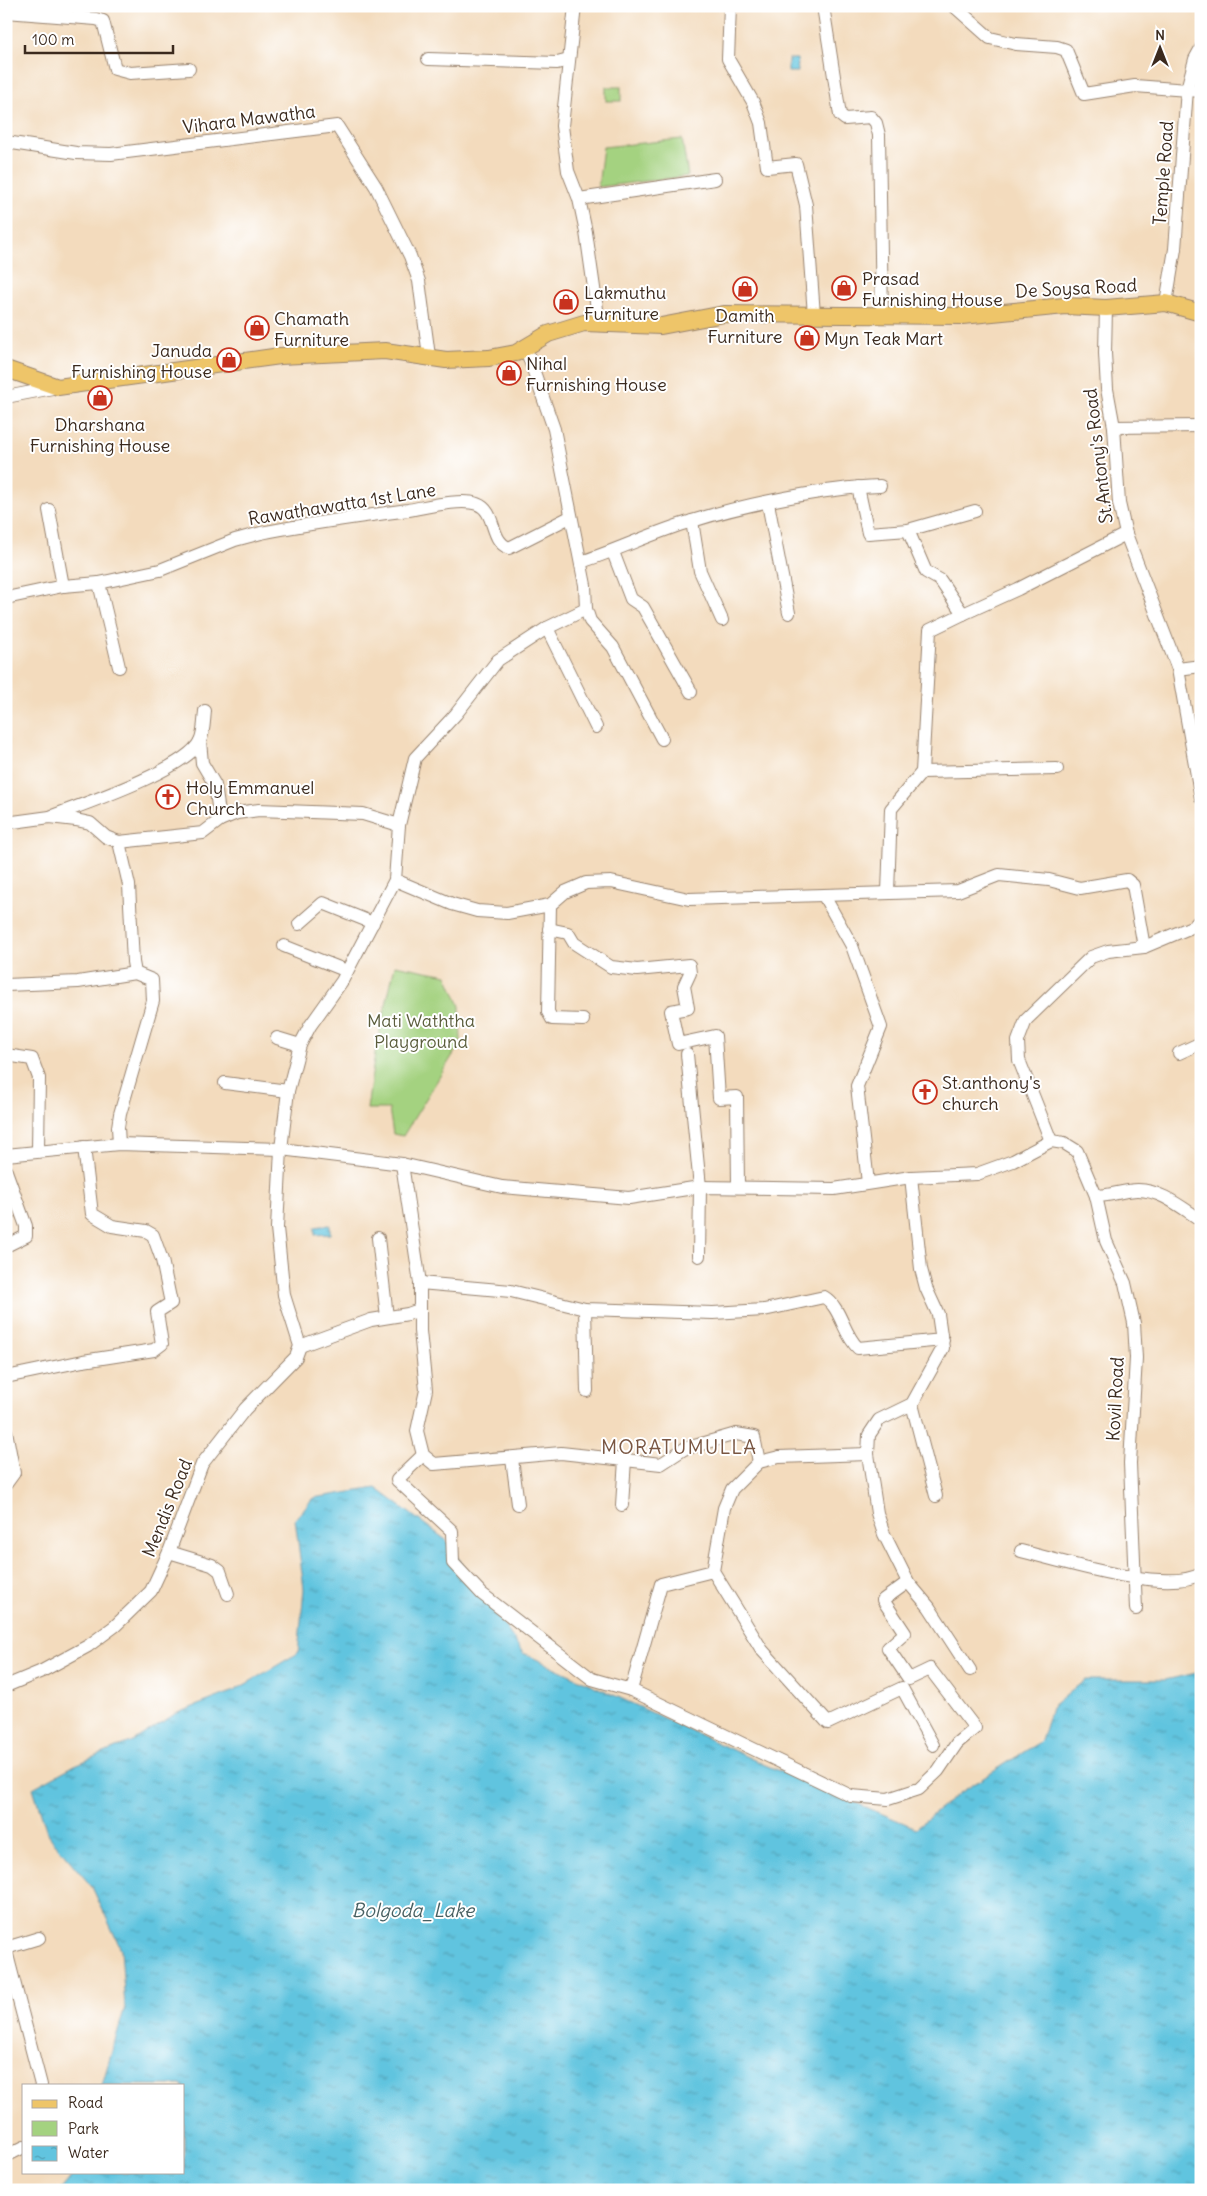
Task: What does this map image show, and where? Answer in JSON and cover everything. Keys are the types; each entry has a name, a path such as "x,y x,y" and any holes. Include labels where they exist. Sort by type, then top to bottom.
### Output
{"main road":[{"name":"De Soysa Road","path":"6,369 58,387 280,356 386,351 446,360 489,358 526,349 548,334 584,323 662,326 724,314 962,316 1065,306 1106,308 1166,303 1201,313"}],"street":[{"path":"575,6 562,126 568,172 579,199 586,232 599,323"},
{"path":"730,6 728,59 753,102 761,123 767,167 796,164 806,205 814,315"},
{"path":"823,6 840,115 845,119 871,117 876,123 879,135 882,316"},
{"path":"954,6 990,38 1016,44 1057,47 1066,50 1084,94 1135,86 1201,91"},
{"path":"6,12 103,21 115,70 130,73 189,69"},
{"name":"Temple Road","path":"1166,303 1175,249 1187,89 1195,58 1201,48"},
{"path":"428,59 557,63 569,60"},
{"name":"Vihara Mawatha","path":"6,142 76,153 111,154 337,126 376,187 410,256 419,281 429,356"},
{"path":"579,199 715,179"},
{"name":"St.Antony's Road","path":"1106,308 1105,353 1107,389 1114,427 1119,503 1126,534 1178,669 1201,798"},
{"path":"526,349 554,429 570,517 586,585 586,609 590,621 613,647 662,739"},
{"path":"6,397 58,387"},
{"path":"1114,427 1201,426"},
{"path":"580,562 613,552 692,521 768,503 858,487 880,486"},
{"path":"858,487 868,533 908,530 975,511"},
{"name":"Rawathawatta 1st Lane","path":"6,598 63,586 99,583 160,570 235,540 261,533 423,507 463,503 479,504 488,513 498,541 509,548 570,517"},
{"path":"768,503 789,613"},
{"path":"49,510 63,586"},
{"path":"692,521 700,571 722,620"},
{"path":"908,530 926,572 940,580 963,614"},
{"path":"888,892 891,810 922,772 930,630 1018,590 1126,534"},
{"path":"613,552 631,599 643,607 691,692"},
{"path":"99,583 119,667"},
{"path":"419,1310 371,1320 300,1346 284,1295 277,1228 281,1149 288,1092 300,1045 310,1026 347,972 395,880 399,825 415,758 456,714 498,660 547,628 586,609"},
{"path":"547,628 596,727"},
{"path":"1178,669 1201,666"},
{"path":"205,711 200,741 202,763 215,785 220,820"},
{"path":"6,822 50,817 140,782 180,761 200,741"},
{"path":"922,772 1057,769"},
{"path":"50,817 90,823 106,837 119,842 203,833 220,820 237,813 259,810 363,814 399,825"},
{"path":"119,842 129,885 135,973"},
{"path":"395,880 452,904 477,911 507,913 550,905 565,892 586,883 611,882 689,899 958,891 999,875 1049,880 1080,888 1127,880 1133,885 1144,947"},
{"path":"824,896 852,946 880,1026 857,1086 868,1183"},
{"path":"299,924 323,903 373,923"},
{"path":"550,905 548,1012 552,1019 583,1020"},
{"path":"6,1155 38,1150 119,1144 281,1149 402,1164 502,1187 629,1198 700,1187 738,1186 834,1189 911,1177 978,1174 1013,1161 1052,1142 1019,1060 1018,1041 1026,1020 1091,957 1108,951 1144,947 1194,926 1201,919"},
{"path":"549,929 568,933 574,943 612,967 637,970 689,965 690,973 684,986 688,1008 671,1011 678,1044 715,1036 720,1098 737,1097 738,1186"},
{"path":"284,946 347,972"},
{"path":"6,985 78,982 135,973 152,980 153,1001 120,1114 118,1127 119,1144"},
{"path":"277,1038 300,1045"},
{"path":"1179,1053 1201,1044"},
{"path":"687,1054 700,1187 699,1256"},
{"path":"6,1055 32,1059 39,1078 38,1150"},
{"path":"225,1083 288,1092"},
{"name":"Kovil Road","path":"1052,1142 1064,1143 1077,1151 1096,1196 1106,1241 1125,1282 1134,1323 1136,1358 1130,1463 1136,1609"},
{"path":"6,1377 83,1361 154,1350 162,1344 157,1312 171,1303 162,1260 153,1235 146,1230 112,1226 92,1214 84,1147"},
{"path":"402,1164 420,1282 419,1310 426,1390 416,1431 423,1455 434,1464 512,1459 561,1453 661,1464 684,1449 736,1434 754,1437 759,1462"},
{"path":"6,1171 26,1226 26,1236 6,1246"},
{"path":"911,1177 921,1270 926,1288 938,1314 943,1348 912,1404 879,1420 869,1434 868,1454 877,1512 884,1534 908,1582 929,1607 970,1670"},
{"path":"1096,1196 1110,1196 1137,1190 1152,1192 1201,1220"},
{"path":"378,1238 387,1317"},
{"path":"420,1282 511,1291 586,1309 722,1312 764,1310 824,1297 831,1302 851,1341 858,1348 901,1346 943,1340"},
{"path":"586,1309 587,1391"},
{"name":"Mendis Road","path":"6,1686 42,1671 88,1646 115,1626 151,1592 169,1552 202,1464 245,1408 296,1357 300,1346"},
{"path":"912,1404 936,1496"},
{"path":"6,1431 14,1473 6,1484"},
{"path":"868,1454 779,1457 759,1462 732,1489 724,1508 713,1571 762,1650 828,1723 902,1688 934,1745"},
{"path":"423,1455 397,1480 452,1531 453,1562 482,1594 592,1679 631,1690 851,1796 888,1799 920,1789 938,1771 957,1743 975,1728 930,1669 909,1679 888,1648 905,1633 884,1600 908,1582"},
{"path":"512,1459 518,1504"},
{"path":"622,1505 625,1460"},
{"path":"1021,1551 1135,1578 1184,1581 1201,1574"},
{"path":"169,1552 212,1565 220,1571 228,1594"},
{"path":"631,1690 661,1584 713,1571"},
{"path":"39,1938 6,1950 41,2084"},
{"path":"6,2156 22,2148"}],"green space":[{"path":"606,87 621,87 621,101 606,101"},
{"path":"682,139 688,176 598,187 603,147"},
{"name":"Mati Waththa Playground","path":"395,965 447,975 460,1006 461,1042 403,1136 393,1134 389,1109 367,1109 375,1053"}],"water":[{"path":"788,59 797,59 798,72 788,72"},
{"path":"330,1225 330,1234 315,1235 315,1227"},
{"name":"Bolgoda_Lake","path":"376,1488 446,1540 523,1653 765,1765 916,1828 957,1795 1041,1741 1051,1708 1085,1680 1165,1680 1201,1672 1201,2190 61,2190 73,2174 185,2174 185,2084 102,2084 125,2007 121,1949 92,1887 48,1835 33,1788 75,1765 133,1741 175,1714 234,1691 298,1653 304,1589 295,1519 313,1498"}],"place":[{"name":"Prasad Furnishing House","path":"844,288"},
{"name":"Damith Furniture","path":"745,289"},
{"name":"Lakmuthu Furniture","path":"566,302"},
{"name":"Chamath Furniture","path":"257,328"},
{"name":"Myn Teak Mart","path":"807,338"},
{"name":"Januda Furnishing House","path":"229,360"},
{"name":"Nihal Furnishing House","path":"509,373"},
{"name":"Dharshana Furnishing House","path":"100,398"},
{"name":"Holy Emmanuel Church","path":"168,797"},
{"name":"St.anthony's church","path":"925,1092"}],"district":[{"name":"MORATUMULLA","path":"679,1446"}]}
